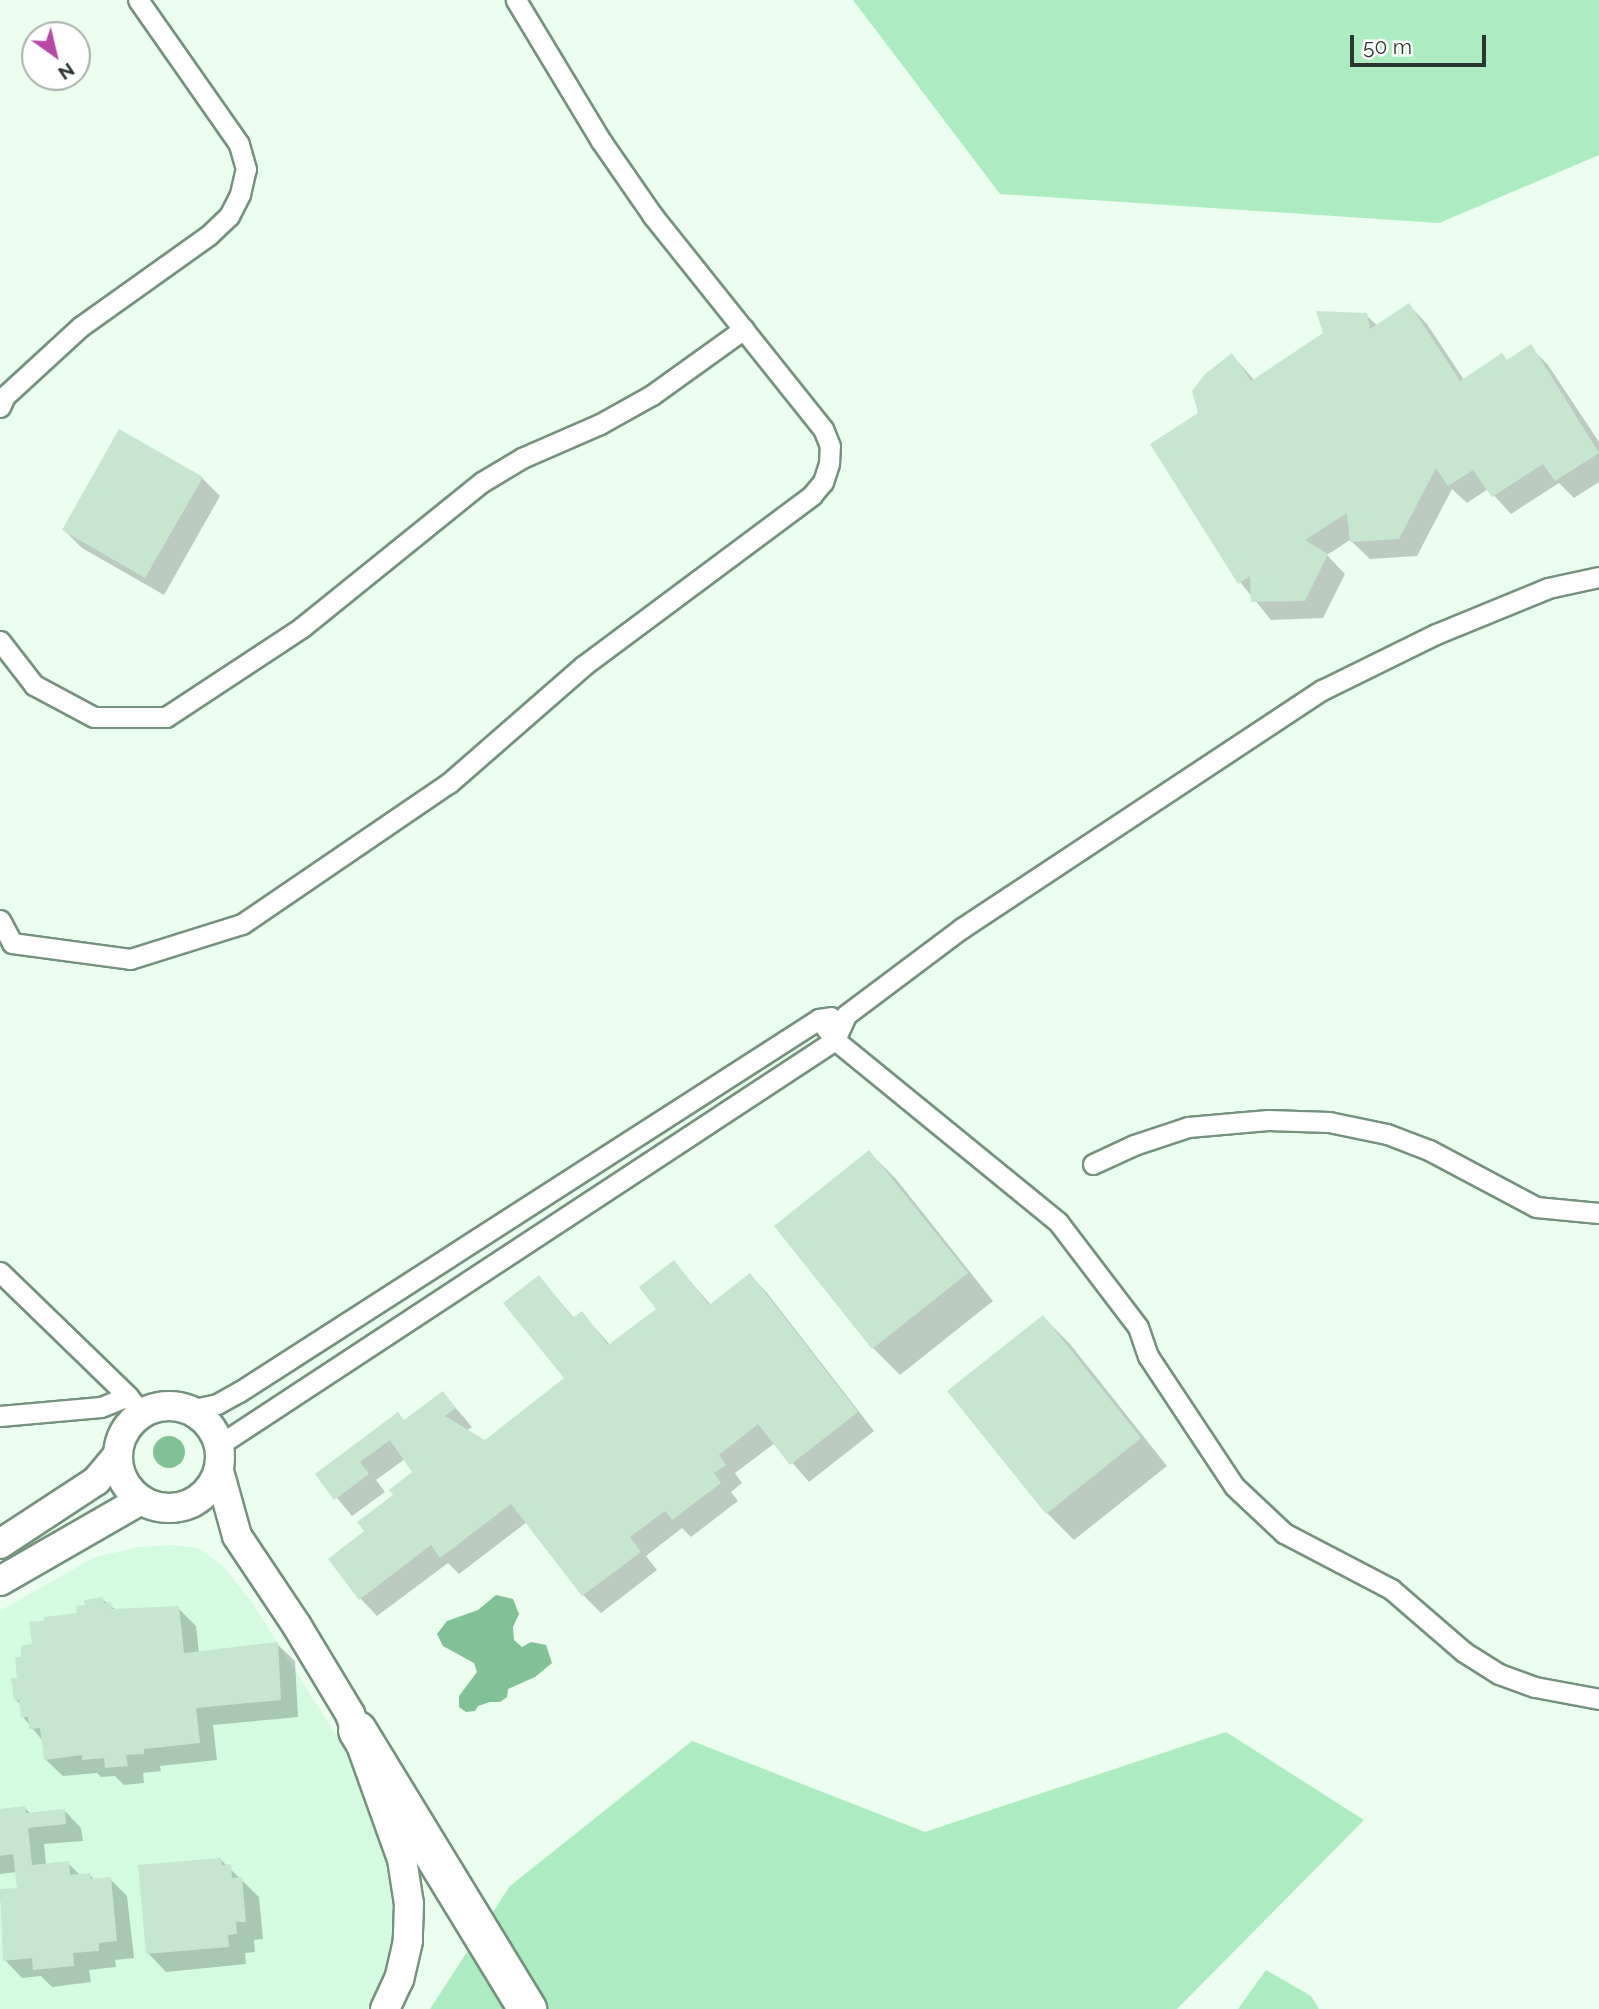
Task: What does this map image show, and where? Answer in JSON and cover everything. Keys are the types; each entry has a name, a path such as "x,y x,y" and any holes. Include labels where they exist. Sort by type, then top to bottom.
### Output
{"highway":[{"path":"357,1730 527,2009"}],"street":[{"path":"0,407 5,396 80,327 209,235 229,216 240,194 246,169 239,144 138,0"},
{"path":"0,920 6,949 130,959 242,924 449,783 583,666 812,495 823,482 829,463 830,446 823,429 653,216 601,141 516,0"},
{"path":"0,641 34,685 94,717 166,717 301,628 482,482 522,458 600,424 652,395 744,329"},
{"path":"0,1416 135,1405 189,1410 216,1404 239,1392 820,1019 846,1015 962,928 1322,690 1436,634 1548,588 1599,577"},
{"path":"175,1508 193,1502 208,1490 219,1458 835,1040 846,1015"},
{"path":"820,1019 835,1040 1058,1222 1131,1316 1148,1356 1234,1486 1284,1533 1391,1589 1464,1652 1499,1674 1535,1687 1599,1699"},
{"path":"1093,1164 1134,1144 1188,1127 1268,1120 1329,1122 1387,1134 1429,1150 1536,1207 1599,1213"},
{"path":"0,1272 135,1405"},
{"path":"0,1544 96,1482 118,1455 135,1405"},
{"path":"189,1410 213,1430 237,1536 334,1688 357,1730 402,1859 409,1905 408,1941 399,1979 386,2009"},
{"path":"118,1455 124,1480 141,1500 151,1505 175,1508 206,1518 237,1536"},
{"path":"3,1580 141,1500"}],"shaded area":[{"path":"853,0 1599,0 1599,155 1439,223 1000,194"},
{"path":"169,1436 180,1441 185,1452 180,1463 169,1468 158,1463 153,1452 158,1441"},
{"path":"170,1545 197,1548 221,1564 251,1601 357,1768 376,1814 394,1881 398,1918 392,1958 367,2009 0,2009 0,1611 95,1557 140,1547"},
{"path":"496,1595 513,1599 519,1614 513,1627 514,1640 522,1647 531,1642 546,1645 552,1663 535,1677 508,1689 507,1697 500,1702 490,1702 478,1706 475,1711 466,1712 459,1707 459,1696 477,1672 474,1663 443,1646 437,1634 447,1621 478,1610"},
{"path":"1226,1732 1364,1820 1177,2009 430,2009 510,1886 692,1741 925,1832"},
{"path":"1266,1970 1311,1996 1319,2009 1238,2009"}],"building":[{"path":"1409,303 1460,381 1502,353 1507,360 1531,344 1599,453 1555,481 1543,464 1492,497 1473,470 1448,486 1436,468 1399,539 1350,542 1347,513 1305,540 1328,554 1305,601 1251,602 1250,576 1238,584 1150,444 1198,413 1192,391 1205,374 1232,353 1251,381 1323,333 1316,311 1367,313 1370,329"},
{"path":"119,429 203,477 145,578 62,530"},
{"path":"869,1150 968,1273 872,1349 774,1226"},
{"path":"674,1260 709,1305 750,1273 858,1412 790,1465 758,1424 719,1455 726,1465 714,1473 721,1483 672,1520 665,1511 630,1537 641,1552 582,1596 511,1504 440,1558 431,1545 359,1600 328,1559 364,1531 357,1522 393,1495 389,1490 412,1472 390,1440 360,1462 369,1474 334,1500 315,1474 398,1412 404,1420 443,1391 456,1408 445,1416 485,1440 564,1378 503,1303 539,1275 573,1318 582,1311 608,1345 656,1309 639,1287"},
{"path":"1043,1315 1141,1438 1046,1514 947,1391"},
{"path":"103,1597 104,1603 111,1602 112,1609 179,1606 184,1653 278,1642 281,1700 196,1708 200,1743 144,1749 144,1754 126,1755 128,1766 105,1768 104,1758 82,1760 82,1755 44,1760 40,1728 29,1729 28,1717 21,1718 19,1700 14,1700 11,1678 17,1678 15,1657 21,1657 21,1646 32,1644 29,1622 44,1621 44,1617 77,1613 76,1606 85,1605 84,1600"},
{"path":"25,1806 26,1813 65,1809 66,1824 28,1828 32,1865 69,1861 70,1875 90,1873 91,1879 111,1877 117,1941 99,1943 99,1951 73,1953 74,1966 33,1970 32,1958 3,1961 0,1889 17,1888 13,1854 0,1856 0,1809"},
{"path":"221,1858 222,1865 231,1864 232,1878 242,1877 246,1922 236,1922 237,1934 228,1935 229,1947 146,1954 138,1865"}]}
